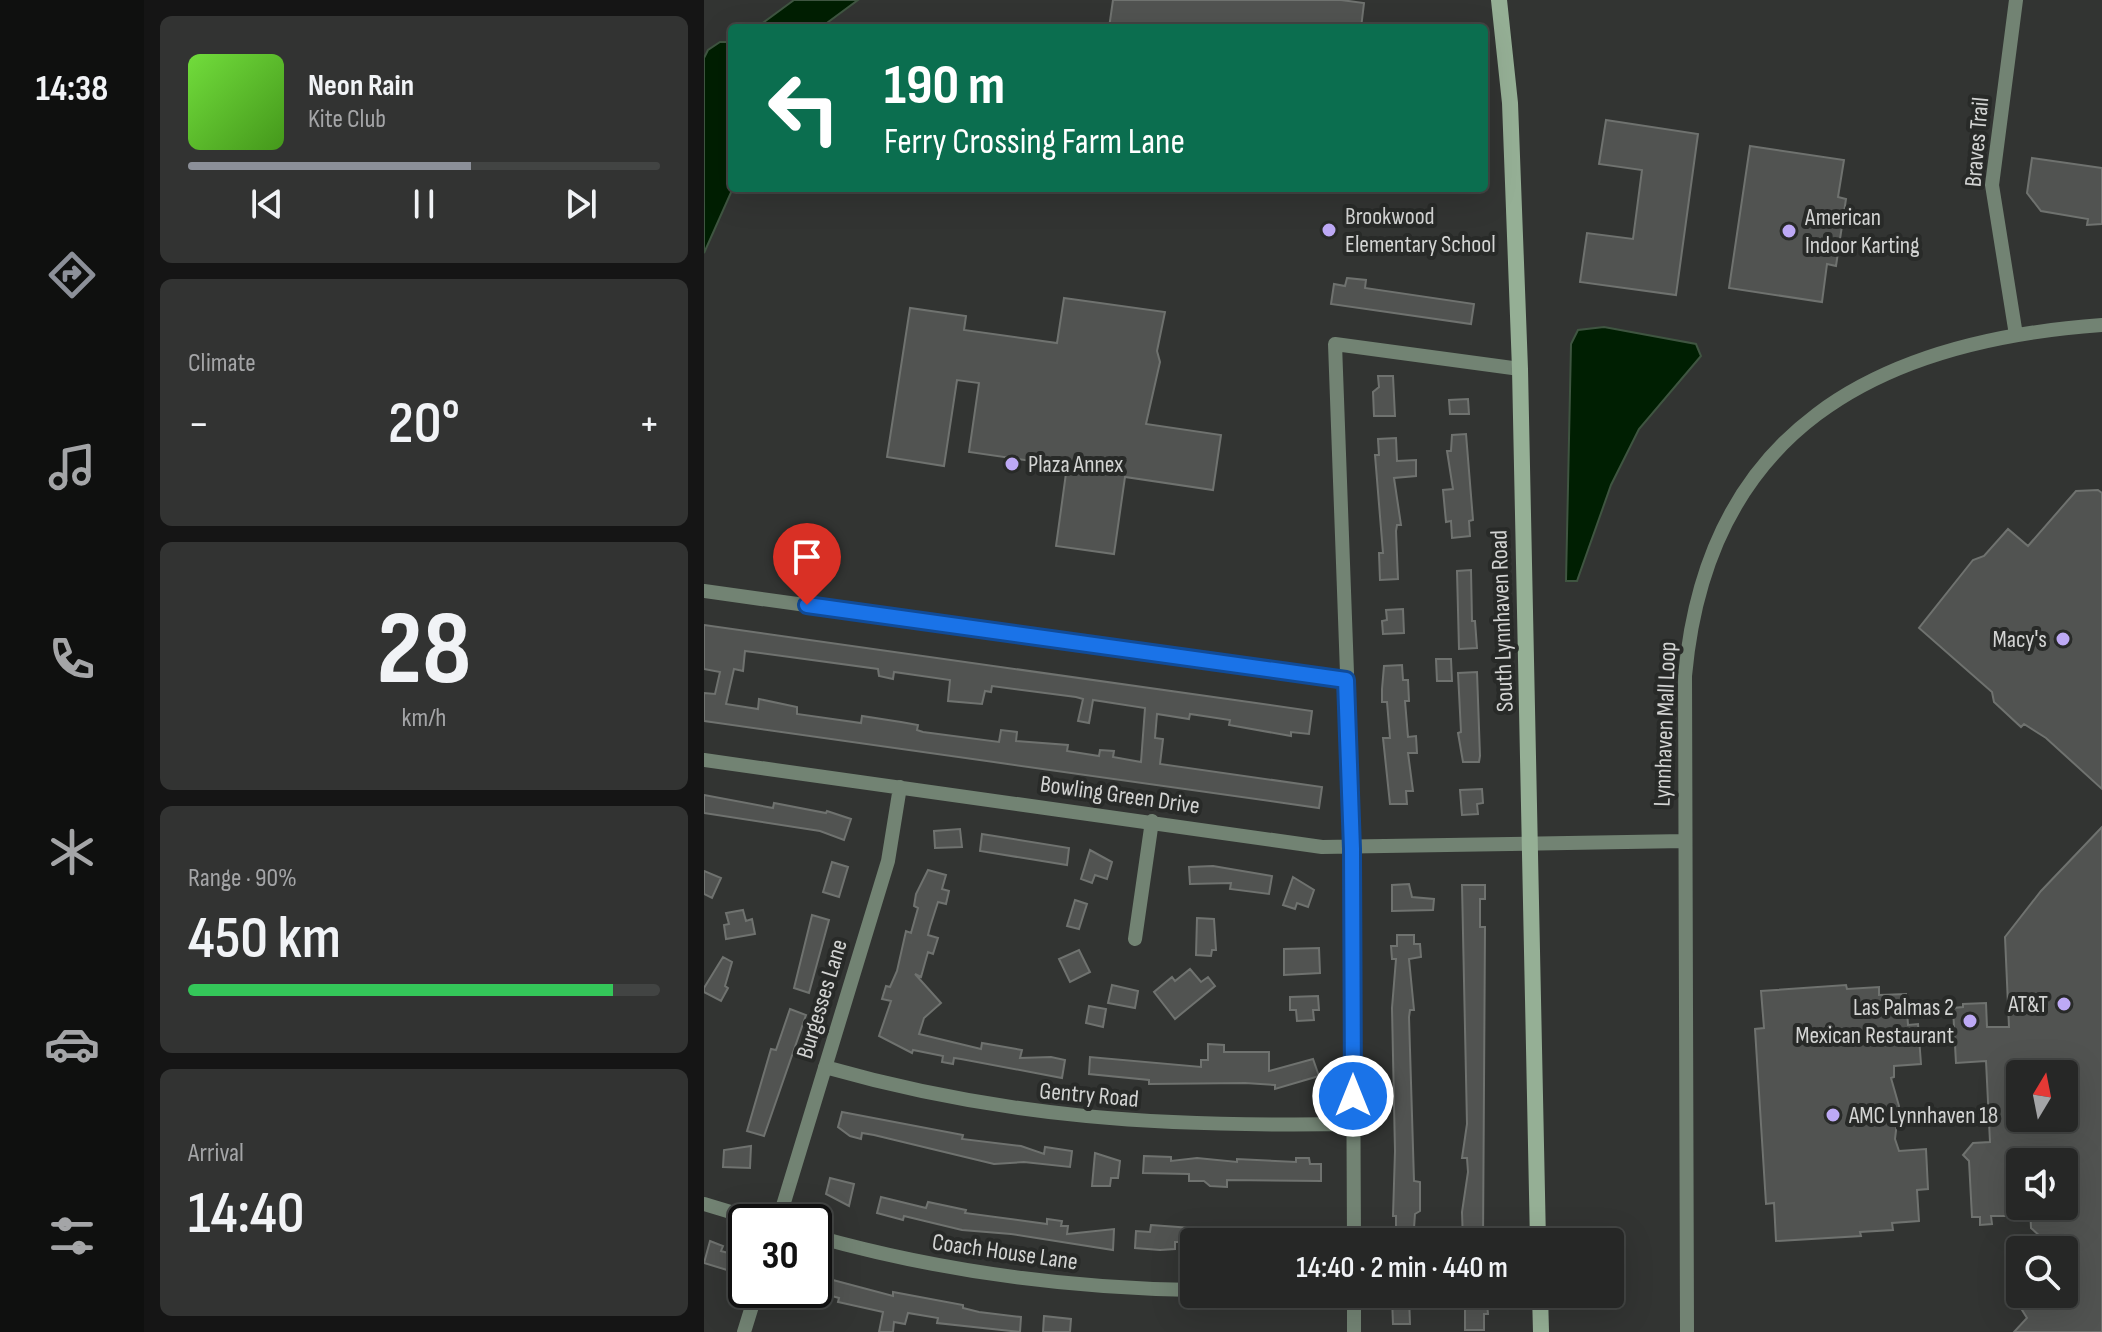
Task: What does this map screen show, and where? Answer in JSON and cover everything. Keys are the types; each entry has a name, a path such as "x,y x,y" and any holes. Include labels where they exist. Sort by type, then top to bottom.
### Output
{"street":[{"name":"South Lynnhaven Road","path":"1499,0 1510,103 1520,369 1531,844 1529,929 1538,1228"},
{"name":"Braves Trail","path":"2016,0 1992,185 2016,335"},
{"name":"Lynnhaven Mall Loop","path":"1687,1332 1685,841 1688,641 1702,579 1732,514 1753,480 1802,426 1829,403 1863,383 1933,354 2016,335 2102,325"},
{"path":"1354,1228 1352,849 1335,344 1520,369"},
{"path":"704,591 1346,680"},
{"name":"Bowling Green Drive","path":"704,760 1352,849 1685,841"},
{"name":"Burgesses Lane","path":"783,1204 888,861 900,787"},
{"path":"1135,939 1152,821"},
{"name":"Gentry Road","path":"825,1067 954,1100 1088,1119 1228,1125 1353,1124"},
{"path":"704,1204 728,1211"},
{"name":"Coach House Lane","path":"832,1241 883,1255 997,1275 1180,1289"},
{"path":"744,1332 751,1308"},
{"path":"1354,1308 1354,1332"},
{"path":"1540,1308 1541,1332"}],"shaded area":[{"path":"794,0 858,0 825,24 761,24"},
{"path":"720,42 728,42 728,192 731,192 704,253 704,58 708,50"},
{"path":"1604,327 1696,344 1701,356 1639,429 1611,485 1577,581 1566,581 1571,344 1578,330"}],"building":[{"path":"1113,0 1341,0 1364,3 1361,24 1110,24"},
{"path":"1606,120 1698,134 1676,295 1580,282 1587,233 1633,239 1642,170 1599,164"},
{"name":"American Indoor Karting","path":"1750,146 1844,160 1838,197 1846,199 1836,266 1827,264 1822,302 1729,288"},
{"path":"2032,158 2102,168 2102,224 2087,225 2088,219 2041,211 2027,193"},
{"path":"1347,278 1366,280 1365,288 1474,304 1471,324 1331,304 1334,284 1345,286"},
{"path":"1064,298 1165,312 1157,351 1160,362 1146,424 1221,435 1213,490 1125,477 1114,554 1056,546 1067,466 969,452 979,383 957,380 944,466 887,457 910,308 966,316 964,330 1057,343"},
{"path":"1378,376 1393,376 1395,416 1374,416 1373,392 1379,387"},
{"path":"1468,399 1469,414 1450,414 1449,400"},
{"path":"1466,434 1473,520 1469,521 1470,536 1452,538 1451,521 1446,522 1443,490 1453,489 1447,451 1451,451 1452,435"},
{"path":"1396,438 1397,461 1416,460 1416,476 1394,478 1401,525 1397,525 1396,531 1398,579 1380,580 1379,553 1383,553 1375,455 1379,455 1378,439"},
{"path":"2098,490 2102,493 2102,789 2046,738 2024,724 2021,727 1994,702 1992,692 1919,628 1973,560 1984,556 2008,529 2028,546 2076,491"},
{"path":"1471,570 1472,621 1475,621 1477,648 1459,649 1457,571"},
{"path":"1403,609 1404,633 1383,634 1382,621 1387,620 1386,610"},
{"path":"704,625 1312,711 1309,734 1291,732 1291,736 1229,725 1230,720 1190,714 1189,719 1157,714 1155,738 1163,739 1160,764 1322,787 1319,808 704,721 704,693 715,694 720,672 704,669","holes":["745,651 878,669 879,676 893,679 894,672 950,680 948,701 982,704 985,691 991,692 992,686 1076,697 1083,699 1078,721 1089,723 1093,700 1145,708 1141,762 1113,757 1114,751 1100,750 1099,756 1067,751 1068,745 1016,741 1017,732 1001,730 999,742 923,732 917,730 918,725 862,716 861,723 797,714 797,707 759,699 758,709 726,704 734,669 743,671"]},
{"path":"1436,659 1451,659 1452,681 1437,681"},
{"path":"1402,665 1403,680 1408,680 1409,701 1405,701 1408,737 1416,736 1417,753 1408,753 1413,791 1406,791 1407,804 1390,804 1383,738 1390,738 1387,702 1382,702 1382,689 1384,666"},
{"path":"1477,672 1480,756 1479,762 1463,762 1458,733 1461,732 1458,673"},
{"path":"1482,789 1483,803 1477,804 1478,814 1462,815 1460,790"},
{"path":"704,795 773,808 774,803 827,811 851,819 844,840 820,831 704,813"},
{"path":"2102,827 2102,1332 2014,1332 2027,1318 2021,1308 2078,1308 2078,1236 2040,1236 2031,1228 2031,1220 2078,1220 2078,1148 2006,1148 2006,1216 1991,1216 1992,1224 1980,1225 1980,1217 1972,1217 1969,1161 1963,1155 1973,1143 1990,1142 1986,1061 1956,1063 1953,1008 1963,1007 1963,1004 1986,1003 1987,1027 2009,1027 2005,937 2041,891"},
{"path":"960,829 962,847 935,848 934,831"},
{"path":"982,834 1069,848 1067,865 980,851"},
{"path":"1090,850 1112,862 1107,879 1095,875 1092,883 1081,879"},
{"path":"832,862 848,867 839,897 823,892"},
{"path":"1213,866 1272,876 1269,894 1230,889 1231,883 1190,884 1189,867"},
{"path":"928,870 946,875 942,889 949,891 946,904 938,902 930,927 928,935 938,938 933,954 928,952 921,977 915,974 941,1003 924,1018 919,1034 981,1049 982,1043 1022,1050 1020,1058 1065,1060 1062,1078 954,1058 953,1064 942,1062 943,1056 913,1050 912,1053 879,1036 891,1001 882,999 886,986 890,987 897,971 906,931 911,933 918,908 914,906 916,894"},
{"path":"704,871 721,878 712,898 704,894"},
{"path":"1293,877 1314,890 1308,907 1297,903 1295,909 1283,905"},
{"path":"1409,884 1412,897 1434,899 1433,910 1392,911 1392,885"},
{"path":"1462,885 1485,885 1485,899 1480,899 1480,927 1485,927 1483,1228 1463,1228 1468,1172 1467,1158 1462,1158 1467,1124"},
{"path":"1075,900 1087,904 1079,929 1067,926"},
{"path":"743,910 746,921 752,919 755,934 726,939 724,925 729,924 726,913"},
{"path":"812,915 829,920 809,993 794,988"},
{"path":"1197,918 1214,919 1216,950 1212,950 1211,956 1196,955"},
{"path":"1397,935 1414,935 1414,944 1420,944 1421,957 1409,959 1414,1010 1410,1010 1409,1017 1414,1181 1420,1182 1420,1211 1415,1214 1414,1228 1396,1228 1396,1216 1393,1216 1392,1008 1396,959 1392,959 1391,946 1397,946"},
{"path":"1319,948 1320,973 1284,975 1284,949"},
{"path":"1079,950 1090,972 1070,982 1059,959"},
{"path":"723,957 732,962 725,986 728,988 721,1001 704,992 704,988"},
{"path":"1190,969 1201,982 1208,977 1215,986 1175,1019 1154,992 1172,977 1175,981"},
{"path":"1112,985 1138,991 1135,1008 1108,1003"},
{"name":"AMC Lynnhaven 18","path":"1846,985 1847,989 1879,987 1879,995 1906,994 1908,1025 1918,1024 1921,1064 1894,1066 1894,1077 1891,1078 1899,1106 1895,1139 1899,1151 1926,1149 1928,1189 1917,1190 1919,1221 1892,1223 1893,1230 1860,1232 1861,1236 1776,1241 1774,1203 1766,1204 1755,1029 1764,1028 1761,991"},
{"path":"1318,996 1319,1010 1313,1010 1314,1020 1297,1021 1296,1010 1290,1010 1290,997"},
{"path":"1089,1006 1106,1009 1103,1027 1086,1023"},
{"path":"790,1009 806,1015 764,1136 747,1131 771,1049 776,1050"},
{"path":"1208,1044 1224,1045 1224,1052 1269,1052 1269,1071 1313,1059 1319,1076 1275,1089 1275,1085 1245,1083 1149,1084 1149,1080 1089,1074 1090,1057 1201,1067 1201,1060 1208,1060"},
{"path":"842,1112 963,1135 962,1139 1021,1146 1044,1154 1045,1147 1072,1151 1070,1167 1024,1162 994,1164 874,1135 862,1133 861,1139 850,1136 838,1127"},
{"path":"751,1146 750,1168 723,1167 724,1150"},
{"path":"1095,1153 1120,1161 1118,1178 1111,1178 1110,1186 1092,1186"},
{"path":"1144,1156 1171,1157 1171,1161 1197,1158 1237,1162 1237,1159 1296,1162 1296,1158 1309,1158 1310,1164 1321,1164 1321,1181 1227,1180 1227,1187 1210,1186 1204,1181 1189,1181 1189,1174 1143,1173"},
{"path":"830,1178 854,1184 849,1206 826,1194"},
{"path":"881,1197 926,1208 928,1202 966,1210 965,1213 1047,1224 1047,1219 1062,1221 1061,1226 1068,1226 1067,1234 1114,1229 1113,1250 1011,1234 962,1230 904,1216 903,1220 877,1213"},
{"path":"1151,1225 1192,1228 1180,1228 1180,1242 1175,1242 1175,1249 1135,1248 1136,1231 1150,1232"},
{"path":"710,1241 723,1246 721,1251 728,1253 727,1270 704,1263"},
{"path":"832,1280 893,1296 893,1292 963,1305 963,1308 979,1312 1021,1317 1020,1332 937,1323 938,1318 908,1313 905,1324 894,1322 893,1332 879,1332 883,1312 838,1302 839,1298 832,1296"},
{"path":"1392,1308 1409,1308 1410,1324 1393,1324"},
{"path":"1465,1308 1487,1308 1488,1314 1484,1314 1484,1330 1465,1330"},
{"path":"1044,1316 1071,1319 1070,1332 1043,1332"}],"place":[{"name":"Brookwood Elementary School","path":"1329,230"},
{"name":"American Indoor Karting","path":"1789,231"},
{"name":"Plaza Annex","path":"1012,464"},
{"name":"Macy's","path":"2063,639"},
{"name":"AT&T","path":"2064,1004"},
{"name":"Las Palmas 2 Mexican Restaurant","path":"1970,1021"},
{"name":"AMC Lynnhaven 18","path":"1833,1115"}],"route":[{"path":"807,605 1346,680 1352,810 1353,1096"}]}
